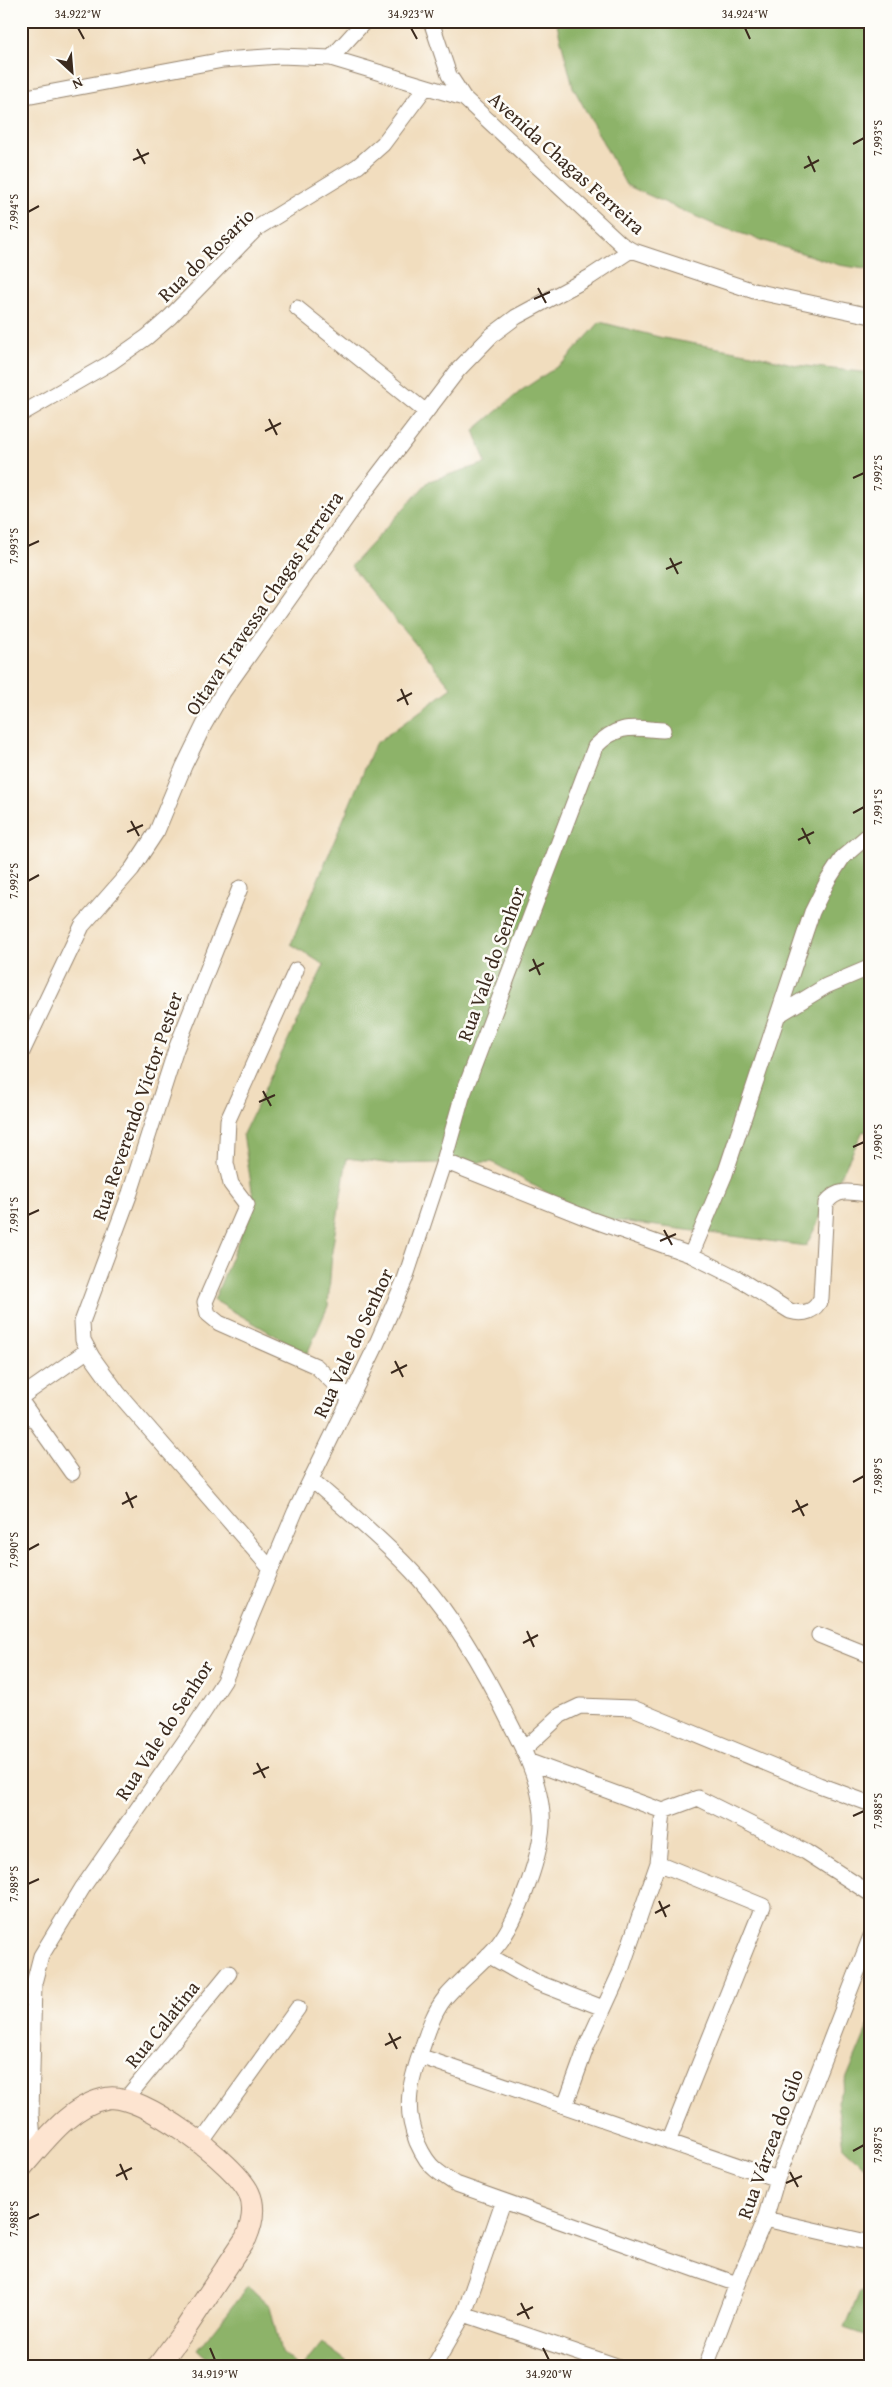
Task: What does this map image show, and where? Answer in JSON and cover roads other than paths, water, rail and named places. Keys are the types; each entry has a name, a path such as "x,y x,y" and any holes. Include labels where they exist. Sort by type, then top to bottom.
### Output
{"street":[{"path":"331,58 365,21"},
{"name":"Avenida Chagas Ferreira","path":"431,21 449,75 464,98 621,244 632,250 754,291 871,316"},
{"path":"21,98 222,60 280,56 331,58 425,88 442,90 464,98"},
{"name":"Rua do Rosario","path":"21,414 110,362 147,337 258,228 358,166 383,144 425,88"},
{"name":"Oitava Travessa Chagas Ferreira","path":"21,1054 82,926 132,869 157,831 184,766 223,692 362,496 458,370 492,335 516,317 590,277 632,250"},
{"path":"297,308 426,412"},
{"name":"Rua Vale do Senhor","path":"28,2161 31,2114 28,1979 37,1967 46,1945 224,1681 270,1568 405,1279 444,1161 462,1098 595,747 606,735 624,727 663,730"},
{"path":"691,1255 725,1174 780,1014 812,912 828,880 843,857 871,833"},
{"name":"Rua Reverendo Victor Pester","path":"85,1345 82,1322 130,1193 176,1049 240,888"},
{"path":"780,1014 826,986 871,967"},
{"path":"296,970 228,1120 226,1163 231,1184 247,1205 205,1302 208,1314 220,1323 316,1366 350,1399"},
{"path":"444,1161 586,1218 691,1255 737,1278 790,1311 799,1314 808,1312 817,1306 821,1298 826,1204 837,1193 847,1191 871,1195"},
{"path":"21,1397 85,1345 118,1393 270,1568"},
{"path":"21,1401 72,1473"},
{"path":"311,1479 398,1557 434,1597 482,1666 527,1756 542,1814 540,1840 535,1863 515,1918 497,1946 445,1998 432,2019 419,2056 409,2094 408,2110 420,2149 434,2169 456,2184 737,2284"},
{"path":"819,1635 871,1656"},
{"path":"527,1756 560,1716 580,1706 633,1708 819,1785 871,1804"},
{"path":"527,1756 663,1810 698,1798 806,1852 871,1894"},
{"path":"565,2106 603,2008 620,1973 658,1863 663,1810"},
{"path":"658,1863 763,1906 668,2142"},
{"name":"Rua Várzea do Gilo","path":"706,2366 737,2284 765,2219 777,2179 871,1936"},
{"path":"488,1955 536,1982 603,2008"},
{"name":"Rua Calatina","path":"118,2099 229,1973"},
{"path":"200,2144 298,2008"},
{"path":"419,2056 777,2179"},
{"path":"28,2161 59,2126 78,2111 98,2100 118,2099 152,2110 200,2144 238,2177 250,2194 253,2210 251,2226 243,2246 158,2366"},
{"path":"434,2366 464,2314 503,2202"},
{"path":"765,2219 871,2244"},
{"path":"464,2314 617,2366"}]}
